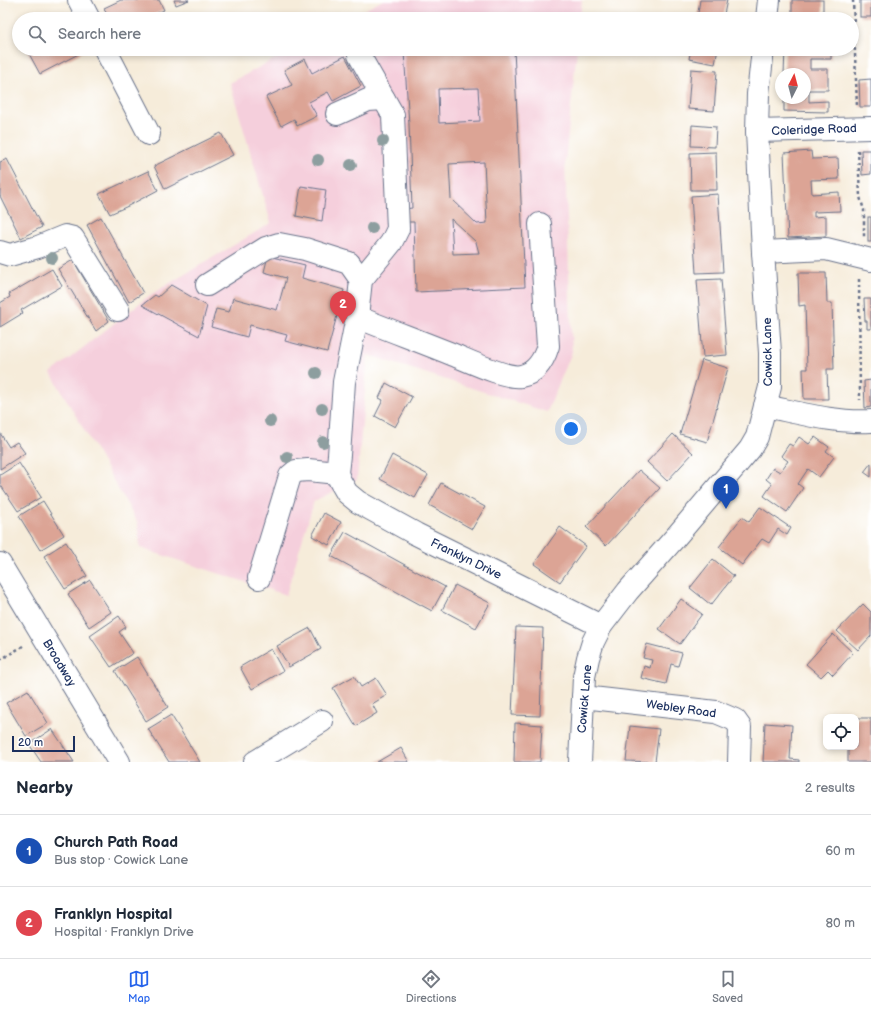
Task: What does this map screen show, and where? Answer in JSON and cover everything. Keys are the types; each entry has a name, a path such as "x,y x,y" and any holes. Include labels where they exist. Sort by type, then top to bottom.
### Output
{"street":[{"path":"79,0 85,12"},
{"path":"768,12 770,0"},
{"path":"109,56 149,134"},
{"path":"258,578 290,476 296,471 308,470 338,477 344,382 357,317 361,280 391,243 398,228 393,115 360,56"},
{"name":"Cowick Lane","path":"580,762 584,677 593,642 601,626 628,591 674,539 750,448 757,436 770,387 770,353 757,131 758,94 762,56"},
{"path":"337,114 368,100 384,99"},
{"name":"Coleridge Road","path":"757,131 864,128"},
{"path":"357,317 486,368 513,377 530,374 545,356 548,346 540,224"},
{"path":"0,252 10,255 38,247 65,236 73,238 118,310"},
{"path":"207,285 266,248 279,244 305,249 348,263 361,280"},
{"path":"763,252 826,249 866,258"},
{"path":"765,406 830,419 865,422"},
{"name":"Franklyn Drive","path":"338,477 347,493 358,502 416,534 601,626"},
{"name":"Broadway","path":"0,564 119,762"},
{"name":"Webley Road","path":"583,697 716,712 735,720 740,728 739,762"},
{"path":"255,762 322,721"}],"path":[{"path":"853,0 853,12"},
{"path":"855,56 864,128 860,197 864,210 864,240 866,258 859,275 860,342 865,422"},
{"path":"0,660 42,634"}],"shaded area":[{"path":"383,0 582,0 581,12 361,12"},
{"path":"280,56 576,56 565,162 572,352 547,412 368,355 357,480 314,501 286,595 140,548 138,523 51,373 150,295 271,223 230,83"}],"building":[{"path":"121,0 159,0 164,10 160,12 106,12 104,8"},
{"path":"174,0 189,0 176,5"},
{"path":"700,0 727,0 724,12 698,12"},
{"path":"792,0 823,0 823,12 792,12"},
{"path":"860,0 871,0 871,17 860,17"},
{"path":"30,56 75,56 40,74"},
{"path":"345,56 361,86 333,101 328,92 309,102 317,116 297,126 294,119 281,126 266,97 292,85 284,70 305,59 312,73"},
{"path":"404,56 514,56 525,287 416,292 414,222 406,222 405,209 412,208 409,124","holes":["478,88 480,121 439,123 438,89","484,162 487,223 477,224 451,199 449,164","451,219 476,242 479,253 453,254"]},
{"path":"690,56 717,56 715,64 689,59"},
{"path":"785,56 831,56 831,59 810,59 810,68 784,68"},
{"path":"691,69 717,71 714,111 688,109"},
{"path":"811,69 828,69 828,90 811,90"},
{"path":"871,79 871,107 860,107 859,80"},
{"path":"828,101 828,112 784,111 784,104 811,104 811,102"},
{"path":"692,125 716,127 715,147 691,146"},
{"path":"221,133 233,155 165,189 154,166"},
{"path":"861,150 871,150 871,174 862,175"},
{"path":"811,151 812,159 838,158 839,179 811,180 812,194 839,192 840,211 814,212 814,217 826,216 826,236 788,238 784,153"},
{"path":"716,152 717,190 691,190 690,153"},
{"path":"7,159 42,227 21,238 0,196 0,162"},
{"path":"148,171 158,190 110,214 99,194"},
{"path":"301,186 326,190 322,221 296,216"},
{"path":"718,194 723,272 696,273 691,196"},
{"path":"101,217 143,293 129,302 87,225"},
{"path":"868,217 871,217 871,242 868,242"},
{"path":"268,256 305,265 302,278 344,290 327,352 285,341 287,335 250,325 247,337 211,327 216,309 229,312 233,298 277,310 286,278 264,272"},
{"path":"73,260 109,321 96,331 58,269"},
{"path":"52,269 62,286 21,310 23,313 0,327 0,303 10,297 9,294"},
{"path":"798,273 826,273 827,303 832,303 834,369 827,369 828,399 804,399 803,369 807,369 805,305 799,306"},
{"path":"721,279 727,355 703,357 697,280"},
{"path":"171,285 207,306 199,336 142,305 155,295 158,297"},
{"path":"864,299 871,299 871,329 867,329 867,321 865,321"},
{"path":"702,360 728,368 707,442 680,434"},
{"path":"871,380 871,407 865,408 864,381"},
{"path":"386,383 412,397 395,427 375,416 383,400 379,398"},
{"path":"0,433 9,447 17,442 25,453 0,469"},
{"path":"673,434 693,453 667,481 647,462"},
{"path":"799,437 809,444 815,437 829,447 826,451 834,457 819,477 808,469 798,484 803,488 787,512 764,496 772,484 766,479 773,468 780,472 788,461 781,456 789,444 793,446"},
{"path":"392,455 428,475 415,498 380,479"},
{"path":"19,463 41,497 18,511 0,484 0,475"},
{"path":"871,463 871,477 864,472"},
{"path":"639,470 660,488 606,546 586,527"},
{"path":"441,483 485,507 472,529 429,505"},
{"path":"43,501 64,535 40,550 19,516"},
{"path":"760,507 791,528 787,535 778,529 769,543 762,539 742,565 719,547 742,517 749,522"},
{"path":"324,513 341,522 329,545 312,536"},
{"path":"560,527 586,546 560,582 534,564"},
{"path":"345,532 445,587 432,611 331,556"},
{"path":"66,542 87,576 65,589 44,556"},
{"path":"713,559 734,576 711,605 690,588"},
{"path":"90,580 111,612 89,627 68,594"},
{"path":"455,585 490,603 476,628 442,610"},
{"path":"681,599 702,614 680,644 659,629"},
{"path":"863,604 871,612 871,636 858,650 837,631"},
{"path":"119,616 126,627 119,632 133,653 111,667 90,636"},
{"path":"516,627 543,628 540,716 512,715"},
{"path":"310,628 321,649 289,667 277,646"},
{"path":"833,634 853,653 833,675 828,670 821,677 806,664"},
{"path":"647,644 682,653 678,666 671,664 666,684 641,678 644,666 650,668 652,660 643,658"},
{"path":"271,649 283,671 252,689 240,667"},
{"path":"137,657 168,707 146,721 115,671"},
{"path":"354,676 361,687 376,678 387,695 372,704 377,713 356,726 333,688"},
{"path":"28,690 48,723 26,736 6,703"},
{"path":"171,715 200,762 169,762 148,729"},
{"path":"859,718 871,718 871,762 848,762 848,750 859,750"},
{"path":"515,723 542,725 540,762 514,762"},
{"path":"765,723 792,725 790,759 799,760 799,762 763,762"},
{"path":"630,726 659,729 655,762 626,761"},
{"path":"52,729 74,762 41,762 29,744"},
{"path":"401,748 409,762 377,762"}],"place":[{"name":"Franklyn Hospital","path":"343,324"},
{"name":"Church Path Road","path":"726,509"}]}
